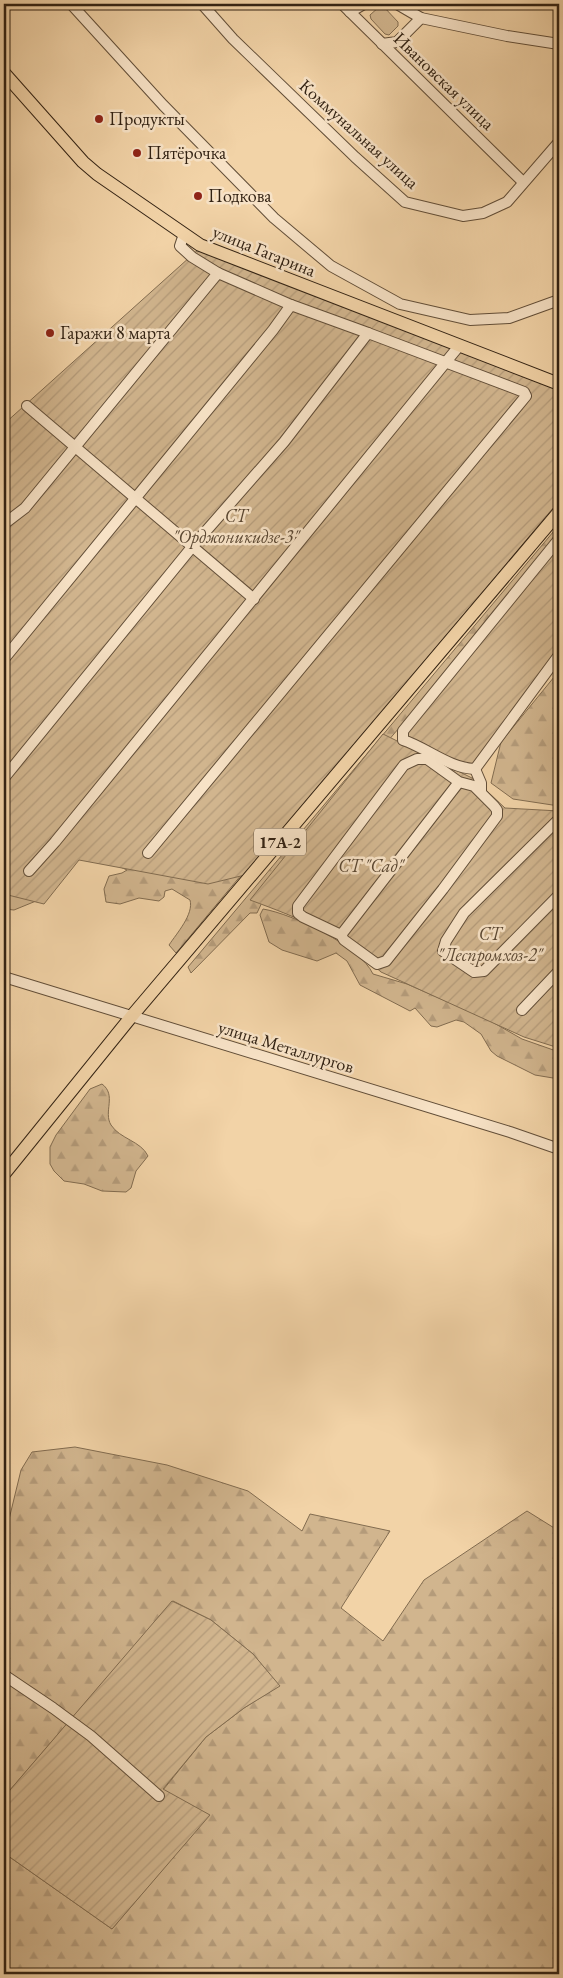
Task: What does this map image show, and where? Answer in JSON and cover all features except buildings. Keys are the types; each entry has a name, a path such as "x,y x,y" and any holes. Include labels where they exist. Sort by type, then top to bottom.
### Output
{"main road":[{"name":"улица Гагарина","path":"4,73 82,162 200,245 559,384"},
{"name":"17А-2","path":"4,1174 131,1017 559,512"}],"street":[{"path":"71,4 163,105 274,218 331,266 400,304 470,320 509,318 559,300"},
{"name":"Коммунальная улица","path":"202,4 233,39 348,151 405,202 463,216 482,213 507,202 559,142"},
{"name":"Ивановская улица","path":"342,4 523,182"},
{"path":"350,12 364,4"},
{"path":"397,4 421,18 507,36 559,44"},
{"path":"382,44 396,42 421,18"},
{"path":"148,853 526,396 524,392 291,305 218,273 192,257 180,246 184,234"},
{"path":"4,524 25,508 218,273"},
{"path":"4,659 273,330 291,305"},
{"path":"4,778 192,548 284,442 368,333"},
{"path":"29,871 56,842 448,363 459,346"},
{"path":"27,406 254,599"},
{"path":"475,769 464,768 446,761 420,746 403,740 403,731 559,539"},
{"path":"475,769 559,655"},
{"path":"418,759 427,760 459,782 474,786 481,792 497,810 497,816 386,961 377,964 344,940 341,935 298,913 298,906 404,765 418,759"},
{"path":"475,769 481,783 481,792"},
{"path":"341,935 459,782"},
{"path":"559,819 464,913 446,941 443,951 474,972 484,971 559,895"},
{"path":"522,1010 559,972"},
{"name":"улица Металлургов","path":"4,977 33,984 131,1017 510,1132 559,1149"},
{"path":"4,1675 91,1736 159,1796"}],"green space":[{"path":"383,6 398,22 398,26 389,35 385,34 371,19 370,15"},
{"name":"СТ \"Орджоникидзе-3\"","path":"200,248 559,388 559,501 245,875 208,884 79,860 44,904 4,894 4,424"},
{"path":"559,495 176,953 169,945 190,911 190,900 172,889 165,891 164,897 159,901 139,898 120,904 106,902 104,889 109,876 127,870 109,862"},
{"path":"559,525 559,540 336,802 265,896 257,913 250,913 191,973 188,967"},
{"path":"559,543 559,650 474,765 465,766 406,737 407,731"},
{"path":"559,671 559,806 513,799 491,783 501,742"},
{"path":"383,734 474,779 505,808 559,811 559,1048 524,1037 381,972 351,948 320,929 250,900"},
{"path":"4,875 36,901 14,910 4,909"},
{"path":"263,909 308,924 340,942 366,963 373,974 407,984 487,1019 522,1039 559,1052 559,1079 535,1075 497,1056 491,1051 481,1034 464,1022 456,1020 437,1027 431,1026 415,1008 410,1011 360,985 347,961 336,953 317,961 282,950 269,942 260,915"},
{"path":"102,1084 109,1093 108,1115 111,1125 120,1134 141,1147 148,1156 136,1171 131,1188 126,1192 102,1191 84,1184 64,1181 50,1164 50,1147 56,1135 90,1089"},
{"path":"75,1447 167,1465 248,1491 302,1531 310,1514 390,1531 341,1608 383,1641 424,1580 527,1511 559,1531 559,1974 4,1974 4,1853 112,1929 209,1815 163,1790 206,1737 244,1708 279,1686 253,1654 211,1620 173,1601 4,1797 4,1540 21,1470 32,1452"},
{"path":"172,1601 211,1620 253,1654 280,1686 244,1708 206,1737 163,1789 210,1815 112,1929 4,1853 4,1797"}],"place":[{"name":"Продукты","path":"99,119"},
{"name":"Пятёрочка","path":"137,153"},
{"name":"Подкова","path":"198,196"},
{"name":"Гаражи 8 марта","path":"50,333"}],"park label":[{"name":"СТ \"Сад\"","path":"371,866"},
{"name":"СТ \"Леспромхоз-2\"","path":"490,944"}]}
